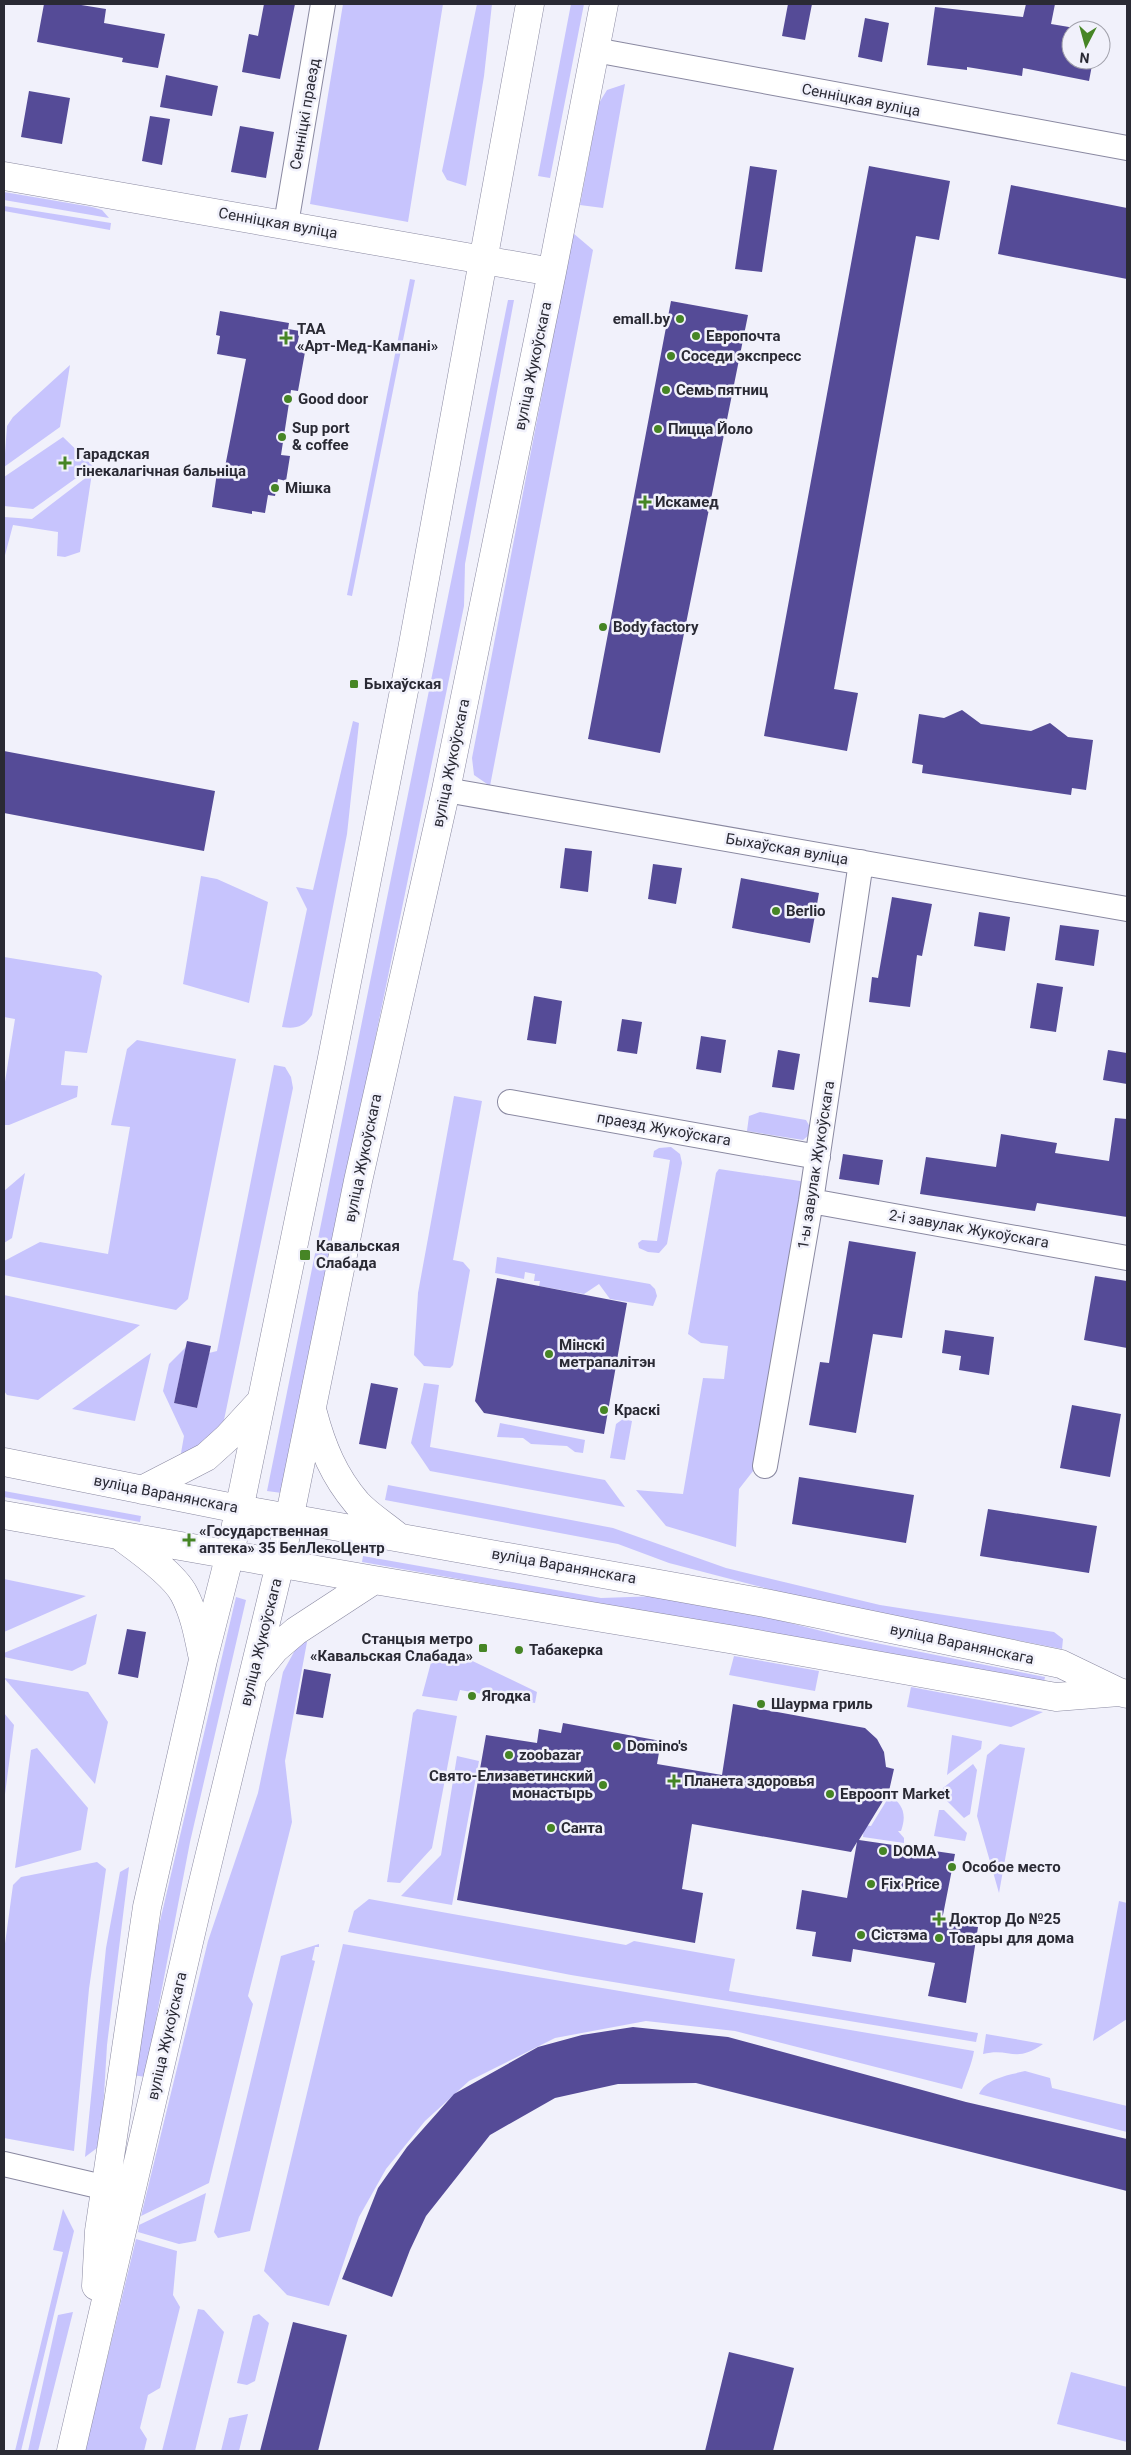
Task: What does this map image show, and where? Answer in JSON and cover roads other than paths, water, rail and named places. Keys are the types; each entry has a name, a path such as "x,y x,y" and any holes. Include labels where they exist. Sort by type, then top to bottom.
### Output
{"main road":[{"name":"вуліца Жукоўскага","path":"71,2451 91,2367 119,2190 148,1907 203,1660 230,1554 262,1400 411,655 530,4"},
{"name":"вуліца Жукоўскага","path":"119,2190 253,1676 280,1564 358,1181 446,790 552,272 604,4"},
{"name":"Сенніцкая вуліца","path":"4,176 552,272"},
{"path":"142,1490 206,1457 227,1438 262,1400"},
{"path":"312,1409 321,1444 334,1471 358,1504 399,1537"},
{"name":"вуліца Варанянскага","path":"4,1462 238,1509 765,1603 1061,1664 1123,1693"},
{"name":"вуліца Варанянскага","path":"4,1515 280,1564 729,1639 1056,1698 1123,1693"},
{"path":"121,1536 159,1566 184,1593 196,1628 203,1660"},
{"path":"253,1676 275,1649 296,1631 374,1580"}],"street":[{"name":"Сенніцкі праезд","path":"286,224 323,4"},
{"name":"Сенніцкая вуліца","path":"595,50 1127,148"},
{"name":"Быхаўская вуліца","path":"446,790 1127,909"},
{"name":"1-ы завулак Жукоўскага","path":"765,1466 811,1201 861,862"},
{"name":"праезд Жукоўскага","path":"510,1102 818,1156"},
{"name":"2-і завулак Жукоўскага","path":"811,1201 1127,1258"},
{"path":"4,2164 119,2190"}],"place":[{"name":"emall.by","path":"680,319"},
{"name":"Европочта","path":"696,336"},
{"name":"ТАА «Арт-Мед-Кампані»","path":"286,338"},
{"name":"Соседи экспресс","path":"671,356"},
{"name":"Семь пятниц","path":"666,390"},
{"name":"Good door","path":"288,399"},
{"name":"Пицца Йоло","path":"658,429"},
{"name":"Sup port & coffee","path":"282,437"},
{"name":"Гарадская гінекалагічная бальніца","path":"65,463"},
{"name":"Мішка","path":"275,488"},
{"name":"Искамед","path":"645,502"},
{"name":"Body factory","path":"603,627"},
{"name":"Быхаўская","path":"354,684"},
{"name":"Berlio","path":"776,911"},
{"name":"Кавальская Слабада","path":"305,1255"},
{"name":"Мінскі метрапалітэн","path":"549,1354"},
{"name":"Краскі","path":"604,1410"},
{"name":"«Государственная аптека» 35 БелЛекоЦентр","path":"189,1540"},
{"name":"Станцыя метро «Кавальская Слабада»","path":"483,1648"},
{"name":"Табакерка","path":"519,1650"},
{"name":"Ягодка","path":"472,1696"},
{"name":"Шаурма гриль","path":"761,1704"},
{"name":"Domino's","path":"617,1746"},
{"name":"zoobazar","path":"509,1755"},
{"name":"Планета здоровья","path":"674,1781"},
{"name":"Свято-Елизаветинский монастырь","path":"603,1785"},
{"name":"Евроопт Market","path":"830,1794"},
{"name":"Санта","path":"551,1828"},
{"name":"DOMA","path":"883,1851"},
{"name":"Особое место","path":"952,1867"},
{"name":"Fix Price","path":"871,1884"},
{"name":"Доктор До №25","path":"939,1919"},
{"name":"Сістэма","path":"861,1935"},
{"name":"Товары для дома","path":"939,1938"}]}
